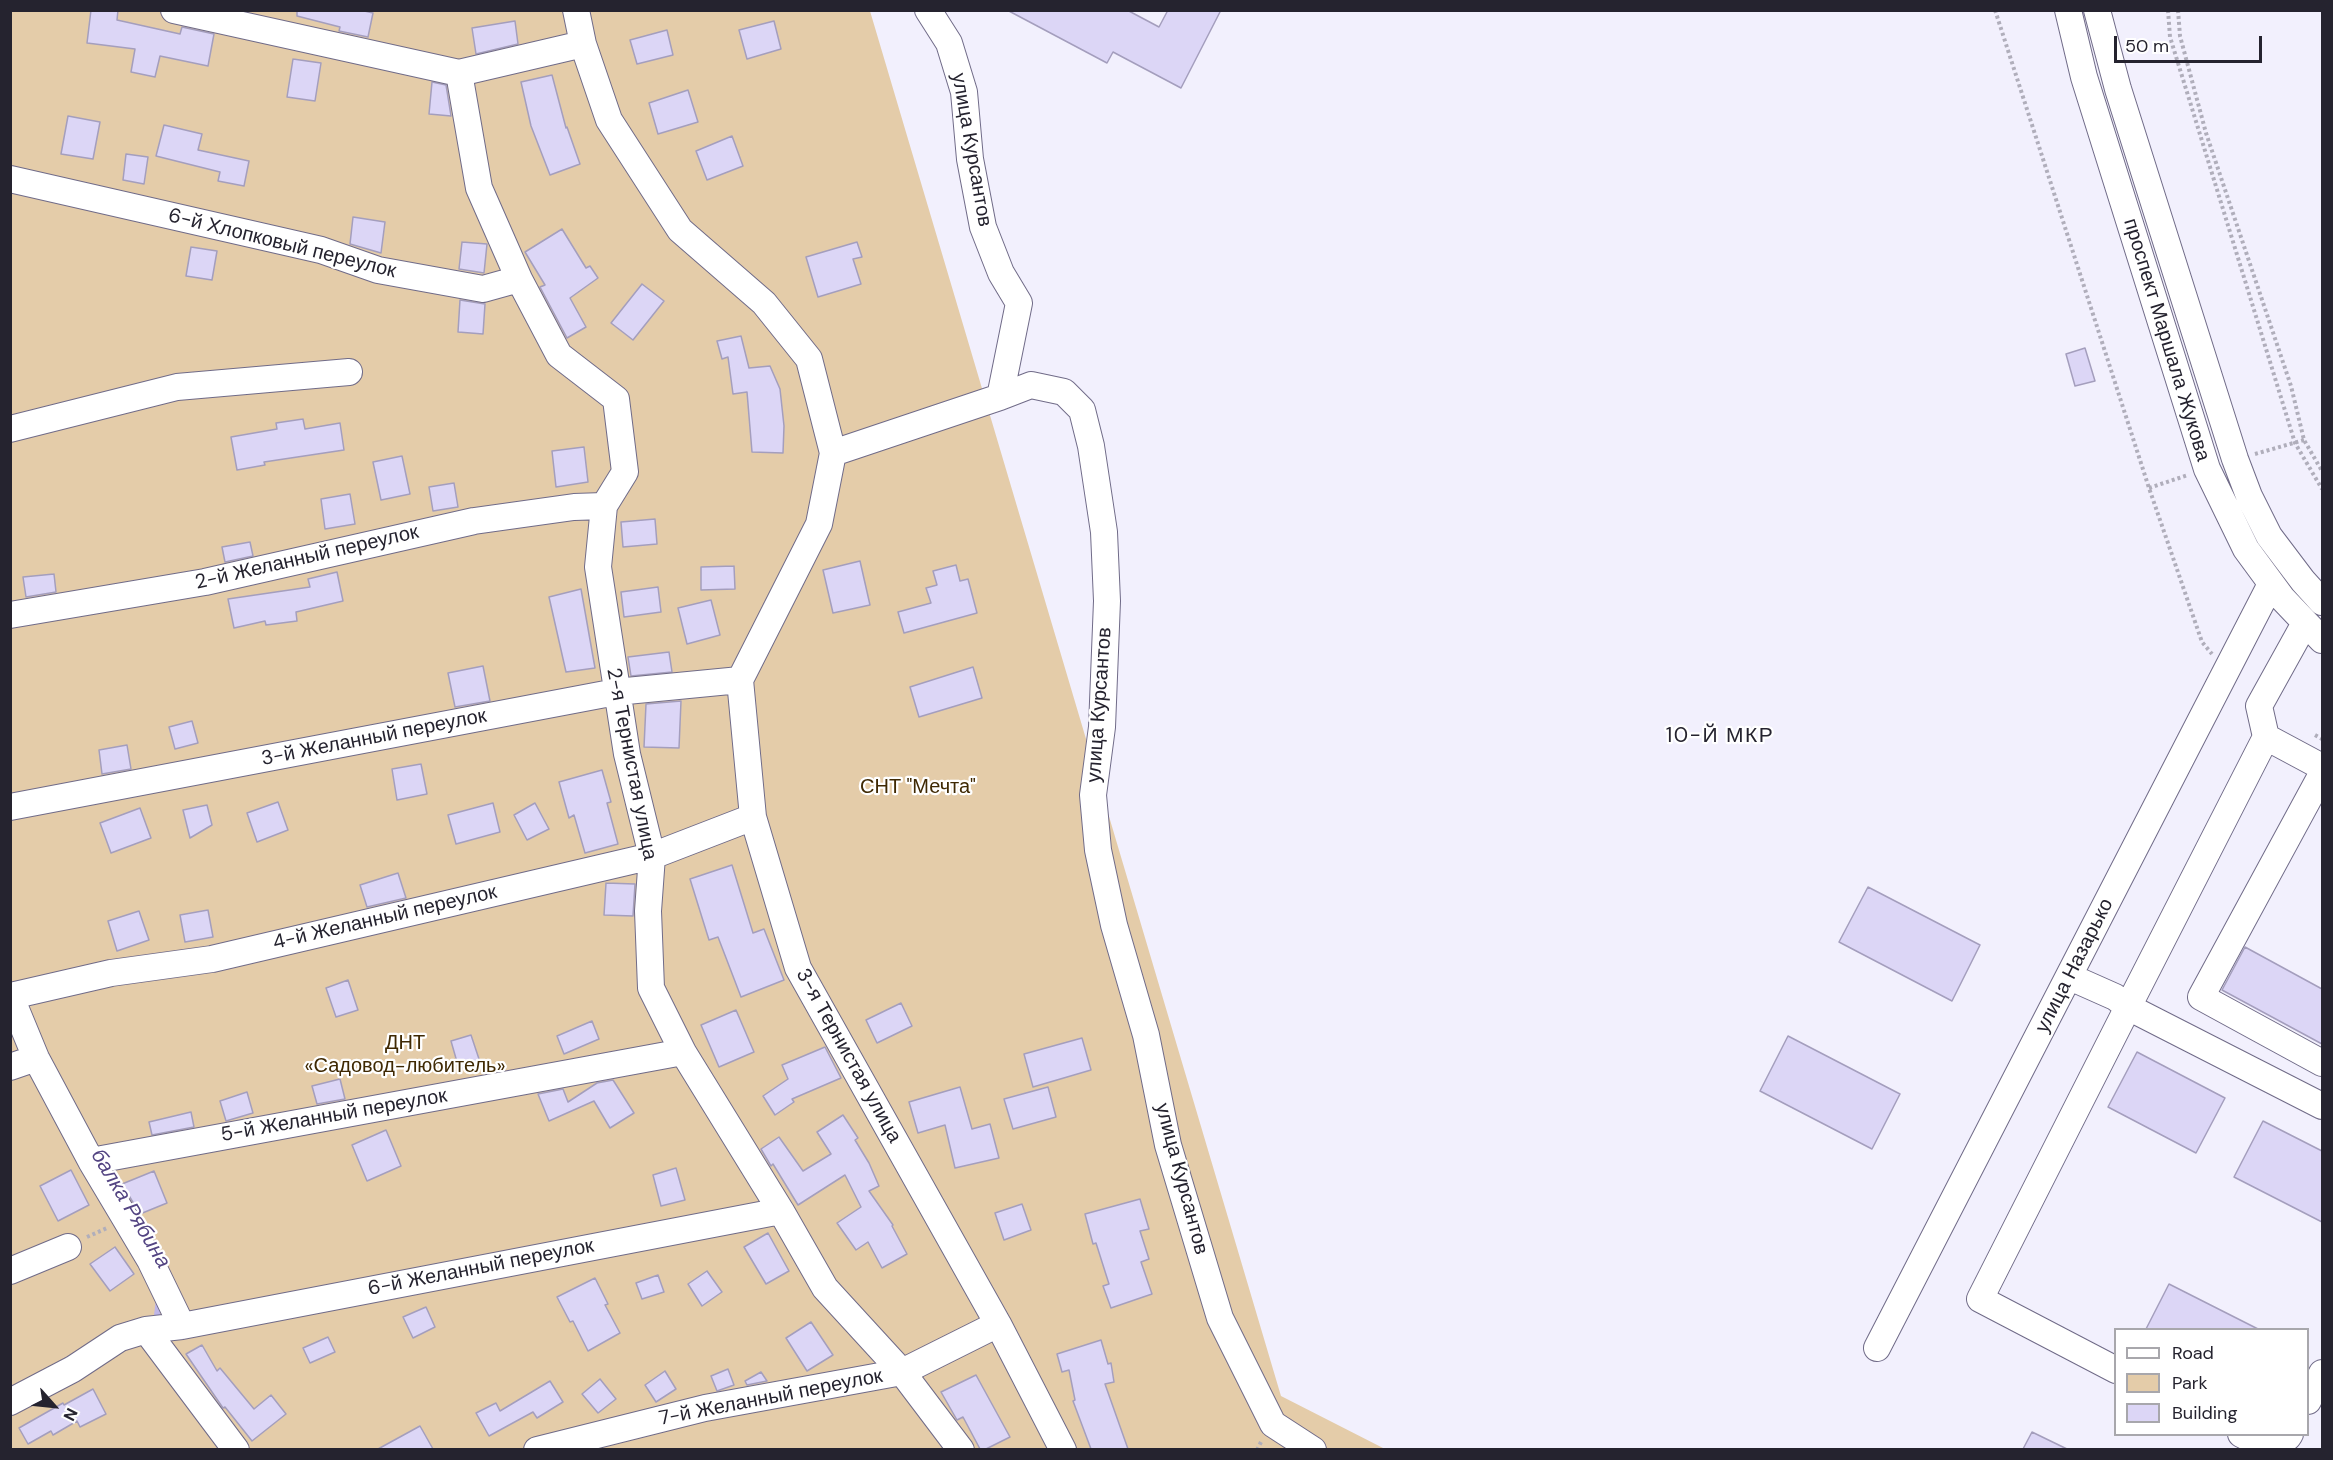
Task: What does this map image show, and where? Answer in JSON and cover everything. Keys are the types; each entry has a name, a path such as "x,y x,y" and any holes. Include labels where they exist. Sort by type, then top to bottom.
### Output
{"street":[{"path":"174,10 459,73 583,44"},
{"path":"576,10 583,44 609,120 680,230 764,303 809,359 833,453 819,524 740,680"},
{"name":"улица Курсантов","path":"928,10 949,43 964,92 970,159 983,227 1001,273 1019,303 1000,397"},
{"name":"проспект Маршала Жукова","path":"2068,10 2084,76 2207,469 2246,549 2271,584 2314,632"},
{"name":"проспект Маршала Жукова","path":"2097,10 2118,89 2235,459 2249,496 2269,536 2322,602"},
{"name":"2-я Тернистая улица","path":"459,73 479,188 519,279 559,355 616,399 625,472 604,506 598,567 627,754 652,855 648,911 651,988 683,1052 781,1211 825,1288 902,1372 961,1449"},
{"name":"6-й Хлопковый переулок","path":"10,178 321,250 378,270 483,289 519,279"},
{"path":"10,429 177,387 349,372"},
{"name":"улица Курсантов","path":"1000,397 1031,385 1064,392 1082,410 1091,446 1104,532 1107,601 1102,727 1093,795 1100,861 1114,925 1146,1035 1168,1144 1220,1318 1273,1424 1313,1449"},
{"path":"833,453 1000,397"},
{"name":"2-й Желанный переулок","path":"10,615 205,582 474,521 574,507 604,506"},
{"name":"улица Назарько","path":"1877,1348 2271,584"},
{"path":"2114,1369 1980,1299 2266,738 2259,706 2314,632"},
{"name":"3-й Желанный переулок","path":"10,807 616,692 740,680"},
{"name":"3-я Тернистая улица","path":"740,680 753,817 798,968 998,1324 1063,1449"},
{"path":"2266,738 2322,767"},
{"path":"2322,774 2201,997 2322,1063"},
{"name":"4-й Желанный переулок","path":"11,996 111,973 212,958 652,855 753,817"},
{"path":"2070,977 2115,997 2128,1007 2322,1106"},
{"path":"11,996 36,1058 91,1161 150,1260 182,1326"},
{"name":"5-й Желанный переулок","path":"91,1161 683,1052"},
{"path":"10,1067 36,1058"},
{"name":"6-й Желанный переулок","path":"10,1402 73,1369 120,1338 146,1330 182,1326 781,1211"},
{"path":"10,1271 68,1247"},
{"name":"7-й Желанный переулок","path":"537,1449 705,1408 902,1372 998,1324"},
{"path":"146,1330 236,1449"},
{"path":"2309,1397 2322,1373"},
{"path":"2244,1436 2255,1442 2289,1436"}],"path":[{"path":"1995,10 2149,488 2202,642 2226,669"},
{"path":"2168,10 2170,38 2295,443 2322,489"},
{"path":"2178,10 2180,36 2206,133 2291,386 2304,440 2322,471"},
{"path":"2235,459 2304,440"},
{"path":"2313,735 2322,739"},
{"path":"68,1247 125,1220"}],"green space":[{"name":"ДНТ «Садовод-любитель»","path":"10,11 870,11 1281,1396 1385,1449 11,1449"}],"building":[{"path":"91,10 118,10 117,20 180,34 182,27 214,34 208,66 160,56 155,77 131,72 135,49 87,43"},
{"path":"297,10 360,10 373,13 368,37 339,31 340,27 297,16"},
{"path":"1007,10 1127,10 1159,27 1168,10 1221,10 1181,88 1113,52 1107,63"},
{"path":"515,21 518,44 476,54 472,28"},
{"path":"774,21 781,49 747,59 739,30"},
{"path":"667,30 673,55 637,64 630,40"},
{"path":"293,59 321,63 315,101 287,97"},
{"path":"552,75 566,128 580,164 550,175 531,126 521,82"},
{"path":"432,82 446,85 451,116 429,114"},
{"path":"688,90 698,122 658,134 649,103"},
{"path":"68,116 100,122 93,159 61,154"},
{"path":"164,125 202,134 198,150 249,161 244,186 218,181 220,172 156,156"},
{"path":"732,136 743,166 707,180 696,151"},
{"path":"126,154 148,157 144,184 123,180"},
{"path":"353,217 385,222 381,253 350,244"},
{"path":"562,229 586,268 590,266 598,278 570,298 586,327 567,338 540,287 545,285 525,252"},
{"path":"462,242 487,244 484,273 459,269"},
{"path":"857,242 862,257 853,259 861,284 818,297 806,257"},
{"path":"191,247 217,251 212,280 186,276"},
{"path":"642,284 664,301 633,340 611,323"},
{"path":"460,300 485,304 483,334 458,332"},
{"path":"741,336 749,368 770,366 780,389 784,426 783,453 752,452 747,392 733,394 728,357 722,359 717,341"},
{"path":"2085,348 2095,381 2075,386 2066,354"},
{"path":"303,419 305,429 340,423 344,450 264,462 265,465 237,470 231,437 277,429 276,423"},
{"path":"584,447 588,482 556,487 552,451"},
{"path":"402,456 410,494 381,500 373,462"},
{"path":"454,483 458,507 433,511 429,487"},
{"path":"350,494 355,524 325,529 321,499"},
{"path":"655,519 657,544 623,547 621,522"},
{"path":"250,542 253,556 225,562 222,547"},
{"path":"860,561 870,605 833,613 823,570"},
{"path":"956,565 960,581 968,579 977,613 904,633 898,612 931,603 926,588 937,585 933,571"},
{"path":"734,566 735,589 701,590 701,567"},
{"path":"337,572 343,601 296,612 297,621 266,625 265,621 234,628 228,599 310,587 308,579"},
{"path":"54,574 56,592 26,597 23,577"},
{"path":"658,587 661,612 624,617 621,592"},
{"path":"581,589 595,668 566,672 549,597"},
{"path":"711,600 720,635 687,644 678,608"},
{"path":"669,652 672,672 631,676 628,657"},
{"path":"483,666 490,701 455,707 448,673"},
{"path":"973,667 982,698 919,717 910,687"},
{"path":"681,701 679,748 644,747 646,704"},
{"path":"192,721 198,743 175,749 169,727"},
{"path":"127,745 131,769 102,774 99,750"},
{"path":"421,764 427,794 397,800 392,769"},
{"path":"602,770 611,802 607,803 618,844 585,853 574,815 569,818 559,782"},
{"path":"278,802 288,830 257,842 247,813"},
{"path":"493,803 500,832 456,844 448,815"},
{"path":"535,803 549,829 527,840 514,815"},
{"path":"207,805 212,825 190,838 183,810"},
{"path":"140,808 151,838 111,853 100,823"},
{"path":"732,865 753,933 764,929 784,980 741,997 718,937 709,940 690,879"},
{"path":"398,873 406,898 367,907 360,885"},
{"path":"606,883 635,884 633,916 604,915"},
{"path":"1868,887 1980,945 1952,1001 1839,942"},
{"path":"208,910 213,937 185,942 180,915"},
{"path":"139,911 149,940 117,951 108,921"},
{"path":"2245,947 2322,989 2322,1044 2222,990"},
{"path":"348,980 358,1010 336,1017 326,988"},
{"path":"901,1003 912,1026 877,1043 866,1020"},
{"path":"736,1010 754,1052 719,1067 701,1025"},
{"path":"592,1021 599,1039 564,1054 557,1036"},
{"path":"471,1035 480,1062 459,1069 451,1041"},
{"path":"1788,1036 1900,1094 1872,1149 1760,1091"},
{"path":"1082,1038 1091,1070 1033,1087 1024,1054"},
{"path":"825,1047 841,1078 792,1099 794,1102 775,1115 763,1096 788,1079 782,1065"},
{"path":"2137,1052 2225,1098 2196,1153 2108,1107"},
{"path":"340,1079 345,1099 317,1104 312,1086"},
{"path":"613,1080 634,1113 610,1128 594,1101 549,1121 538,1094 563,1089 568,1102 597,1083"},
{"path":"960,1087 972,1129 990,1124 999,1158 955,1168 945,1125 918,1133 909,1102"},
{"path":"1048,1087 1056,1117 1013,1129 1004,1099"},
{"path":"247,1092 253,1113 226,1121 220,1101"},
{"path":"191,1112 194,1127 152,1135 149,1122"},
{"path":"843,1115 858,1138 855,1140 879,1186 869,1191 893,1225 907,1254 882,1268 868,1242 856,1250 837,1223 861,1207 845,1175 798,1205 761,1149 779,1137 803,1171 831,1154 817,1132"},
{"path":"2263,1121 2322,1151 2322,1222 2234,1177"},
{"path":"386,1130 401,1166 367,1181 352,1145"},
{"path":"676,1168 685,1200 661,1206 653,1175"},
{"path":"71,1170 89,1205 58,1221 40,1186"},
{"path":"154,1171 167,1203 140,1214 122,1184"},
{"path":"1140,1199 1149,1229 1140,1231 1149,1259 1141,1262 1152,1294 1111,1308 1103,1286 1109,1284 1096,1243 1093,1244 1085,1214"},
{"path":"1022,1204 1031,1230 1004,1240 995,1213"},
{"path":"768,1233 789,1271 766,1284 744,1247"},
{"path":"115,1247 134,1274 110,1291 90,1264"},
{"path":"707,1271 722,1292 702,1306 688,1284"},
{"path":"658,1275 664,1292 642,1299 636,1283"},
{"path":"595,1278 608,1304 605,1305 620,1333 588,1351 573,1321 570,1322 557,1297"},
{"path":"2169,1284 2256,1328 2147,1328"},
{"path":"426,1307 435,1327 413,1338 403,1317"},
{"path":"811,1322 833,1355 807,1371 786,1338"},
{"path":"328,1337 335,1352 310,1363 303,1348"},
{"path":"1101,1340 1108,1364 1111,1363 1114,1382 1105,1384 1128,1449 1091,1449 1073,1401 1075,1400 1069,1370 1062,1372 1057,1354"},
{"path":"202,1345 217,1371 220,1368 254,1409 271,1395 286,1414 252,1441 225,1407 223,1408 186,1354"},
{"path":"728,1369 734,1385 717,1391 711,1376"},
{"path":"665,1371 676,1389 656,1402 645,1385"},
{"path":"761,1372 767,1381 747,1385 745,1381"},
{"path":"976,1375 1010,1437 986,1449 980,1449 963,1417 957,1420 941,1392"},
{"path":"600,1379 616,1399 598,1413 582,1394"},
{"path":"550,1381 563,1402 537,1418 533,1412 489,1436 476,1413 496,1403 500,1411"},
{"path":"93,1389 106,1414 80,1427 77,1421 53,1435 51,1431 28,1444 19,1428"},
{"path":"420,1426 433,1449 378,1449"},
{"path":"2032,1432 2067,1449 2023,1449"}],"waterway":[{"name":"балка Рябина","path":"156,1324 159,1298"}],"district":[{"name":"10-Й МКР","path":"1720,736"}],"park label":[{"name":"СНТ \"Мечта\"","path":"918,788"}]}
